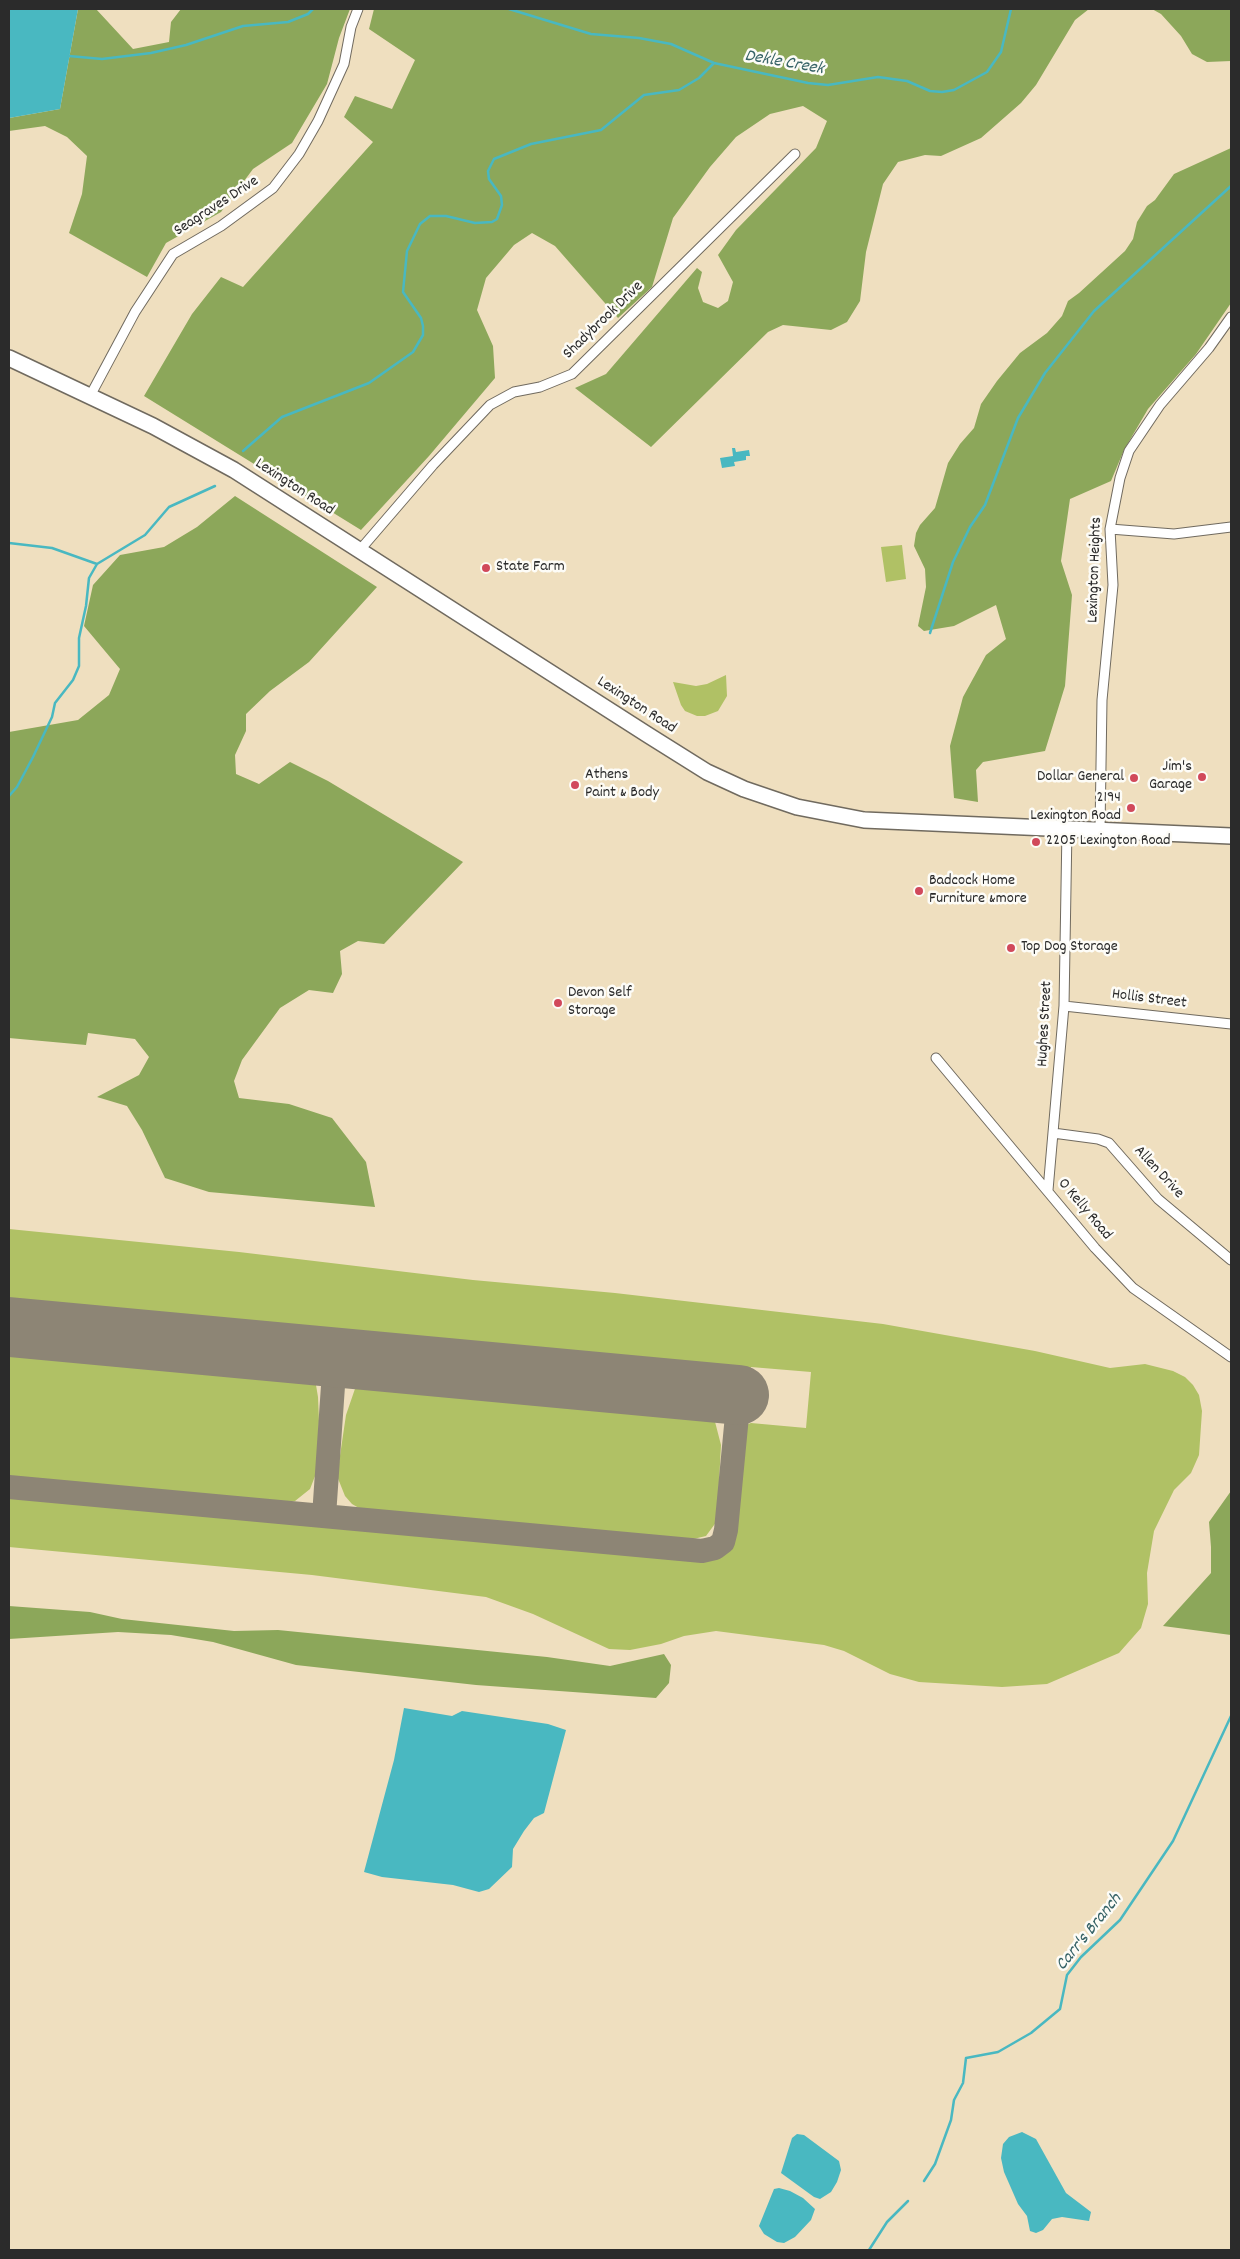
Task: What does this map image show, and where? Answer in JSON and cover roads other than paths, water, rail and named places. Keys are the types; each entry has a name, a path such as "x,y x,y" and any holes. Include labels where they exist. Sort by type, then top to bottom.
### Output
{"highway":[{"name":"Lexington Road","path":"9,358 185,442 648,735 708,772 744,789 797,807 864,820 1231,836"}],"street":[{"name":"Seagraves Drive","path":"90,396 135,312 172,254 221,226 274,188 299,154 318,122 344,64 351,27 358,9"},
{"name":"Shadybrook Drive","path":"359,551 434,465 490,405 514,392 540,388 572,374 795,154"},
{"name":"Lexington Heights","path":"1100,830 1102,700 1113,594 1110,529 1120,478 1129,451 1160,405 1209,348 1231,317"},
{"path":"1110,529 1174,534 1231,527"},
{"name":"Hughes Street","path":"1048,1190 1064,1006 1067,828"},
{"name":"Hollis Street","path":"1064,1006 1231,1024"},
{"name":"O Kelly Road","path":"936,1058 1095,1248 1133,1288 1231,1357"},
{"name":"Allen Drive","path":"1053,1133 1098,1139 1109,1143 1158,1199 1231,1260"}],"water":[{"path":"9,9 78,9 60,109 9,118"},
{"path":"732,448 735,448 736,452 749,450 750,456 746,456 746,460 734,462 735,466 722,468 720,458 733,456"},
{"path":"404,1708 452,1716 462,1711 548,1724 566,1730 544,1813 534,1818 513,1849 512,1867 489,1889 479,1892 453,1885 382,1877 364,1872 394,1760"},
{"path":"1022,2132 1036,2139 1066,2193 1091,2212 1089,2221 1062,2217 1052,2219 1043,2230 1036,2233 1030,2231 1027,2216 1018,2204 1004,2172 1001,2158 1003,2144 1009,2137"},
{"path":"797,2134 804,2135 839,2161 841,2170 837,2182 831,2192 820,2199 814,2197 781,2173 792,2138"},
{"path":"779,2188 803,2198 815,2209 811,2220 795,2237 784,2243 777,2242 764,2234 759,2226 774,2189"}],"waterway":[{"path":"69,56 102,59 151,53 186,45 243,26 288,22 308,14 313,9"},
{"name":"Dekle Creek","path":"509,9 591,34 639,38 671,44 714,63 808,83 828,85 878,77 907,81 930,91 942,92 954,90 987,72 1001,52 1011,9"},
{"path":"243,451 282,417 369,383 413,352 423,335 423,326 421,318 403,292 407,251 420,224 430,216 446,216 475,223 492,222 497,219 502,205 501,196 489,179 488,171 494,159 531,144 601,130 644,95 679,90 699,78 714,63"},
{"path":"930,633 953,562 970,527 985,505 1018,418 1045,373 1094,311 1231,186"},
{"path":"9,543 52,548 97,564 145,535 169,507 215,486"},
{"path":"9,796 17,787 33,757 52,717 55,703 73,680 79,666 79,638 86,606 89,578 97,564"},
{"name":"Carr's Branch","path":"924,2181 935,2164 951,2120 954,2100 963,2083 966,2058 998,2052 1031,2033 1060,2009 1067,1975 1081,1957 1120,1920 1173,1841 1231,1716"},
{"name":"Carr's Branch","path":"869,2250 887,2222 908,2201"}],"place":[{"name":"State Farm","path":"486,568"},
{"name":"Jim's Garage","path":"1202,777"},
{"name":"Dollar General","path":"1134,778"},
{"name":"Athens Paint & Body","path":"575,785"},
{"name":"2194 Lexington Road","path":"1131,808"},
{"name":"2205 Lexington Road","path":"1036,842"},
{"name":"Badcock Home Furniture &more","path":"919,891"},
{"name":"Top Dog Storage","path":"1011,948"},
{"name":"Devon Self Storage","path":"558,1003"}]}
